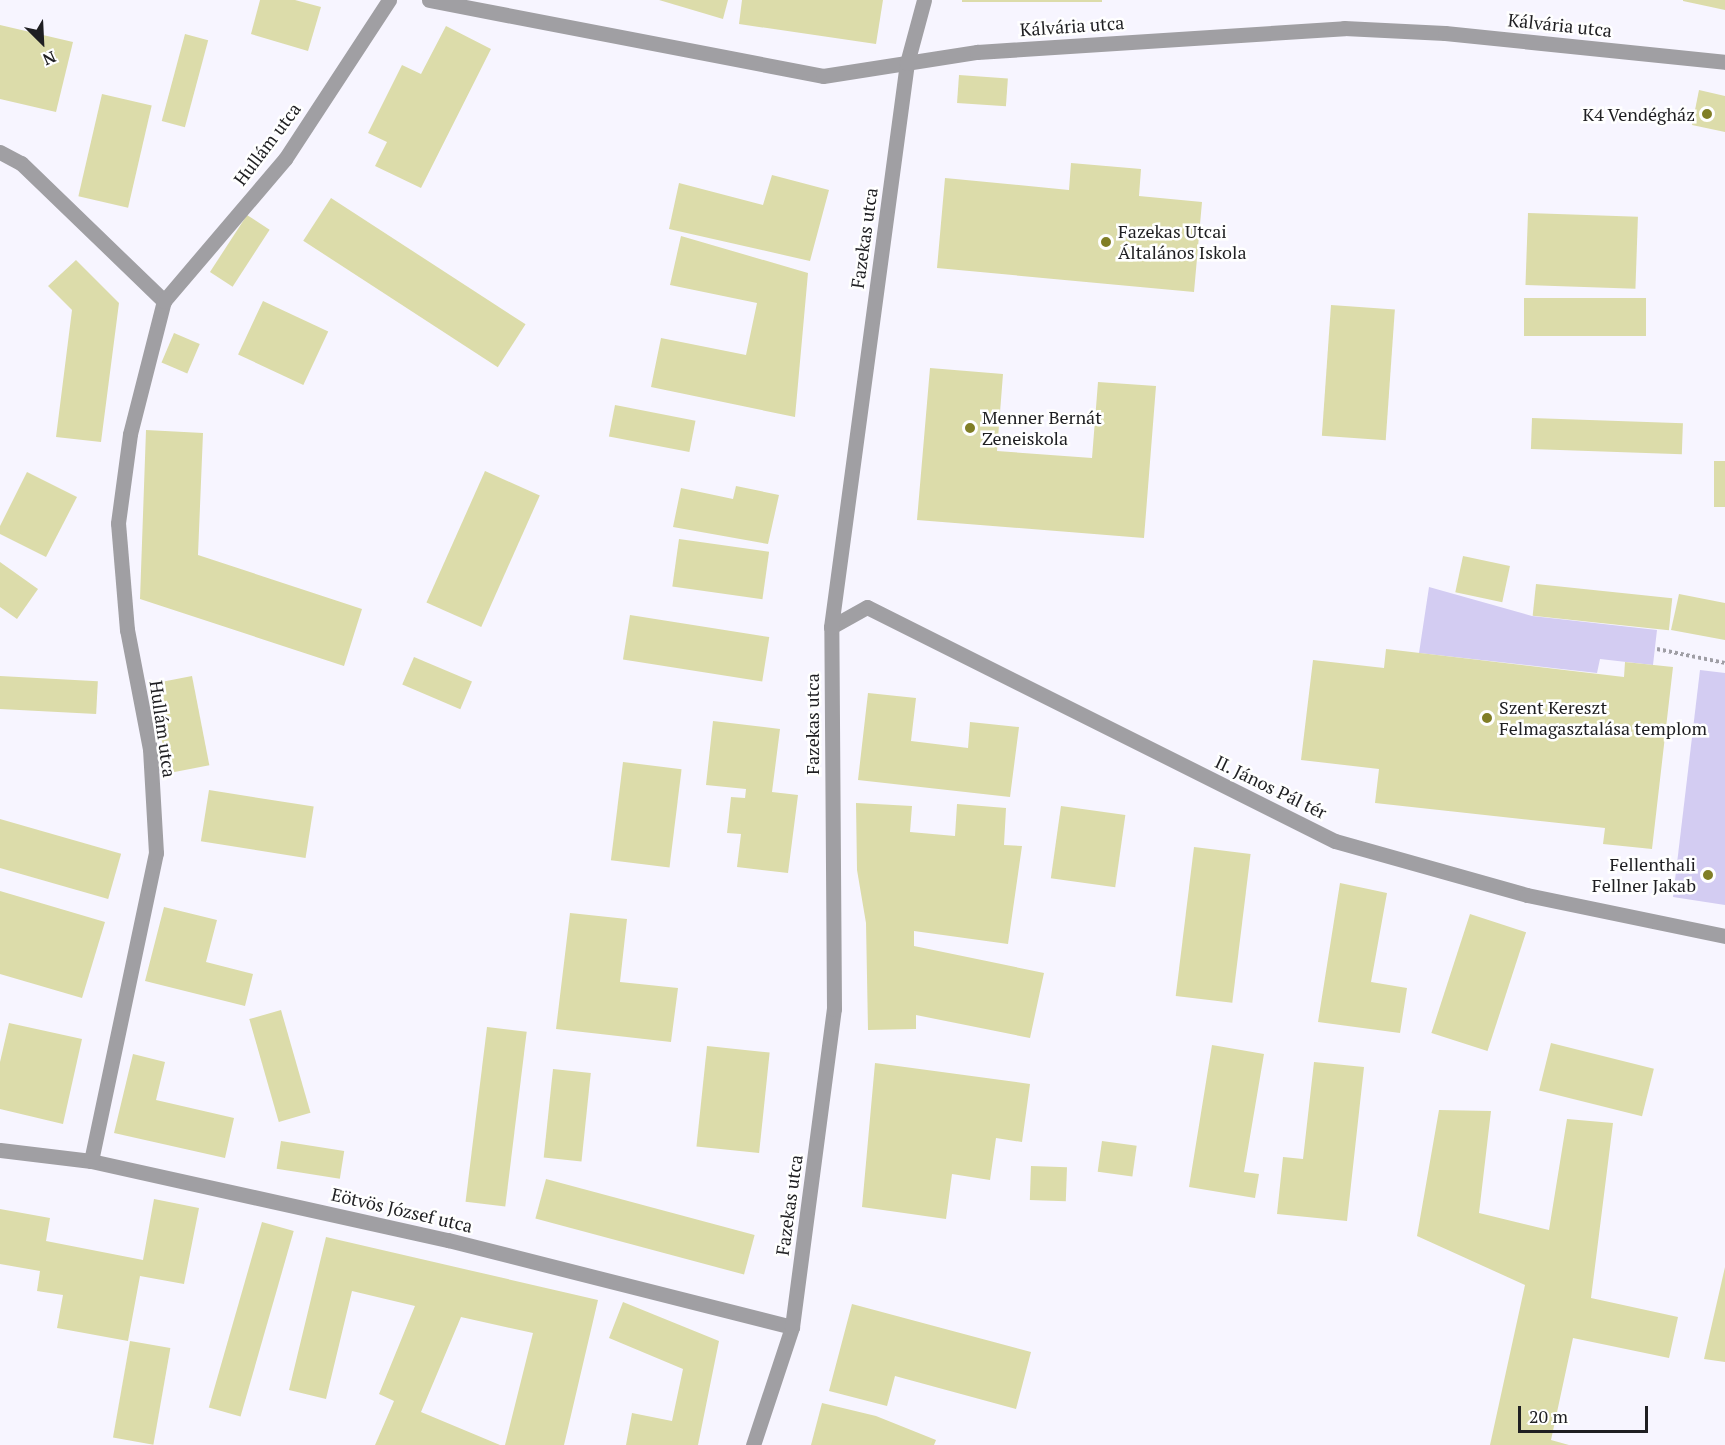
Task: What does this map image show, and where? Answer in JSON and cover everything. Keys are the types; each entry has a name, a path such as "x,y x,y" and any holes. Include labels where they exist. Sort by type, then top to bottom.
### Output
{"street":[{"name":"Hullám utca","path":"91,1161 156,853 150,749 127,630 118,524 130,434 164,301 285,159 388,0"},
{"name":"Kálvária utca","path":"429,0 823,76 977,52 1344,28 1445,33 1725,62"},
{"name":"Fazekas utca","path":"753,1445 792,1327 834,1009 831,627 907,63 924,0"},
{"path":"0,152 21,163 164,301"},
{"name":"II. János Pál tér","path":"831,627 867,607 1335,841 1527,895 1725,936"},
{"name":"Eötvös József utca","path":"0,1150 91,1161 448,1240 792,1327"}],"path":[{"path":"1657,649 1725,663"}],"shaded area":[{"path":"1429,587 1532,616 1657,630 1653,665 1600,659 1597,673 1419,653"},
{"path":"1700,670 1725,673 1725,905 1673,897"}],"building":[{"path":"260,0 295,0 321,7 308,51 251,34"},
{"path":"659,0 728,0 723,19"},
{"path":"742,0 883,0 876,44 739,24"},
{"path":"962,0 1102,0 1102,2 962,2"},
{"path":"1725,0 1725,10 1683,1"},
{"path":"0,25 73,42 56,112 0,99"},
{"path":"446,26 491,49 421,188 375,166 387,142 368,133 402,65 421,74"},
{"path":"185,34 208,40 185,127 162,121"},
{"path":"959,75 1008,78 1006,106 957,103"},
{"path":"1699,90 1725,96 1725,132 1692,125"},
{"path":"102,94 152,105 128,208 78,196"},
{"path":"1071,163 1141,169 1139,196 1202,202 1194,292 937,268 945,178 1069,190"},
{"path":"772,175 829,190 810,261 669,229 679,183 763,205"},
{"path":"331,198 526,324 498,367 303,241"},
{"path":"1528,213 1638,217 1635,289 1525,285"},
{"path":"247,215 270,230 233,287 210,272"},
{"path":"681,236 808,273 795,417 651,387 661,338 746,355 757,303 670,285"},
{"path":"76,260 119,303 101,442 56,437 72,310 48,286"},
{"path":"1524,298 1646,298 1646,336 1524,336"},
{"path":"263,301 328,331 303,385 238,354"},
{"path":"1331,305 1395,309 1386,440 1322,436"},
{"path":"174,333 200,344 187,373 161,362"},
{"path":"930,368 1003,374 997,451 1092,458 1098,382 1156,386 1144,538 917,520"},
{"path":"615,405 695,421 689,452 609,436"},
{"path":"1532,418 1683,423 1682,454 1531,449"},
{"path":"146,430 203,433 198,555 362,609 344,666 140,599"},
{"path":"1714,461 1725,461 1725,507 1714,507"},
{"path":"485,471 540,495 481,627 426,603"},
{"path":"27,472 77,497 46,557 0,534 0,526"},
{"path":"736,486 779,495 768,544 673,527 681,488 733,499"},
{"path":"679,539 769,552 762,599 672,587"},
{"path":"1463,556 1510,566 1502,602 1455,592"},
{"path":"0,562 38,589 17,619 0,607"},
{"path":"1536,584 1672,598 1669,630 1533,616"},
{"path":"1679,594 1725,603 1725,640 1671,630"},
{"path":"630,615 769,637 762,682 623,659"},
{"name":"Szent Kereszt Felmagasztalása templom","path":"1386,649 1624,677 1625,662 1673,667 1652,849 1603,844 1605,828 1375,803 1379,769 1301,760 1313,660 1384,668"},
{"path":"414,657 472,682 460,709 402,685"},
{"path":"0,676 98,681 96,714 0,709"},
{"path":"192,676 209,765 168,773 151,684"},
{"path":"868,693 916,698 911,741 968,748 970,722 1019,727 1010,797 858,780"},
{"path":"713,721 780,729 772,792 798,795 788,873 737,867 741,834 727,833 731,797 745,798 746,789 706,785"},
{"path":"623,762 682,769 669,867 611,860"},
{"path":"209,790 314,807 306,858 201,841"},
{"path":"856,803 912,806 910,832 955,836 957,804 1006,808 1004,845 1022,846 1008,944 914,931 914,946 1044,973 1030,1038 916,1015 916,1029 868,1030 866,923 857,870"},
{"path":"1061,806 1125,815 1115,887 1051,878"},
{"path":"0,819 121,854 108,899 0,868"},
{"path":"1194,847 1251,854 1232,1003 1176,996"},
{"path":"1340,883 1387,893 1371,982 1407,988 1400,1033 1318,1022"},
{"path":"0,891 105,922 82,998 0,974"},
{"path":"164,907 217,920 206,962 253,974 245,1006 145,981"},
{"path":"570,913 627,919 620,982 678,988 671,1042 556,1029"},
{"path":"1470,914 1526,932 1487,1051 1431,1033"},
{"path":"281,1010 310,1113 279,1122 249,1019"},
{"path":"9,1023 82,1039 63,1124 0,1109 0,1062"},
{"path":"487,1027 527,1032 505,1207 466,1202"},
{"path":"1551,1043 1654,1069 1642,1116 1539,1091"},
{"path":"1212,1045 1264,1054 1244,1172 1259,1174 1255,1198 1189,1187"},
{"path":"707,1046 770,1053 759,1153 696,1146"},
{"path":"133,1054 165,1062 156,1100 234,1118 225,1158 114,1133"},
{"path":"1314,1062 1364,1067 1347,1221 1277,1214 1283,1157 1303,1159"},
{"path":"875,1063 1030,1084 1022,1142 996,1138 990,1180 952,1174 946,1219 862,1207"},
{"path":"553,1069 591,1073 581,1161 544,1158"},
{"path":"1439,1110 1491,1111 1479,1213 1549,1230 1567,1119 1613,1123 1591,1298 1678,1317 1669,1358 1573,1338 1551,1440 1569,1445 1490,1445 1525,1285 1417,1236"},
{"path":"281,1141 344,1151 340,1179 277,1169"},
{"path":"1102,1141 1137,1146 1132,1177 1098,1172"},
{"path":"1031,1166 1067,1167 1066,1201 1030,1200"},
{"path":"546,1179 755,1235 744,1275 535,1219"},
{"path":"154,1199 199,1208 184,1284 140,1276 128,1341 57,1328 63,1295 37,1291 40,1271 0,1264 0,1209 50,1218 46,1241 143,1260"},
{"path":"262,1222 294,1231 241,1417 209,1408"},
{"path":"326,1237 598,1300 564,1445 505,1445 533,1333 461,1317 421,1412 500,1445 375,1445 394,1401 379,1394 415,1306 352,1291 326,1399 289,1390"},
{"path":"1725,1267 1725,1362 1704,1359"},
{"path":"623,1302 719,1341 698,1445 626,1445 632,1413 672,1421 683,1369 609,1338"},
{"path":"852,1304 1031,1352 1016,1409 895,1376 887,1406 829,1391"},
{"path":"130,1341 170,1348 153,1445 113,1438"},
{"path":"822,1403 876,1416 936,1440 934,1445 811,1445"}],"place":[{"name":"K4 Vendégház","path":"1707,114"},
{"name":"Fazekas Utcai Általános Iskola","path":"1106,242"},
{"name":"Menner Bernát Zeneiskola","path":"970,428"},
{"name":"Szent Kereszt Felmagasztalása templom","path":"1487,718"},
{"name":"Fellenthali Fellner Jakab","path":"1708,875"}]}
